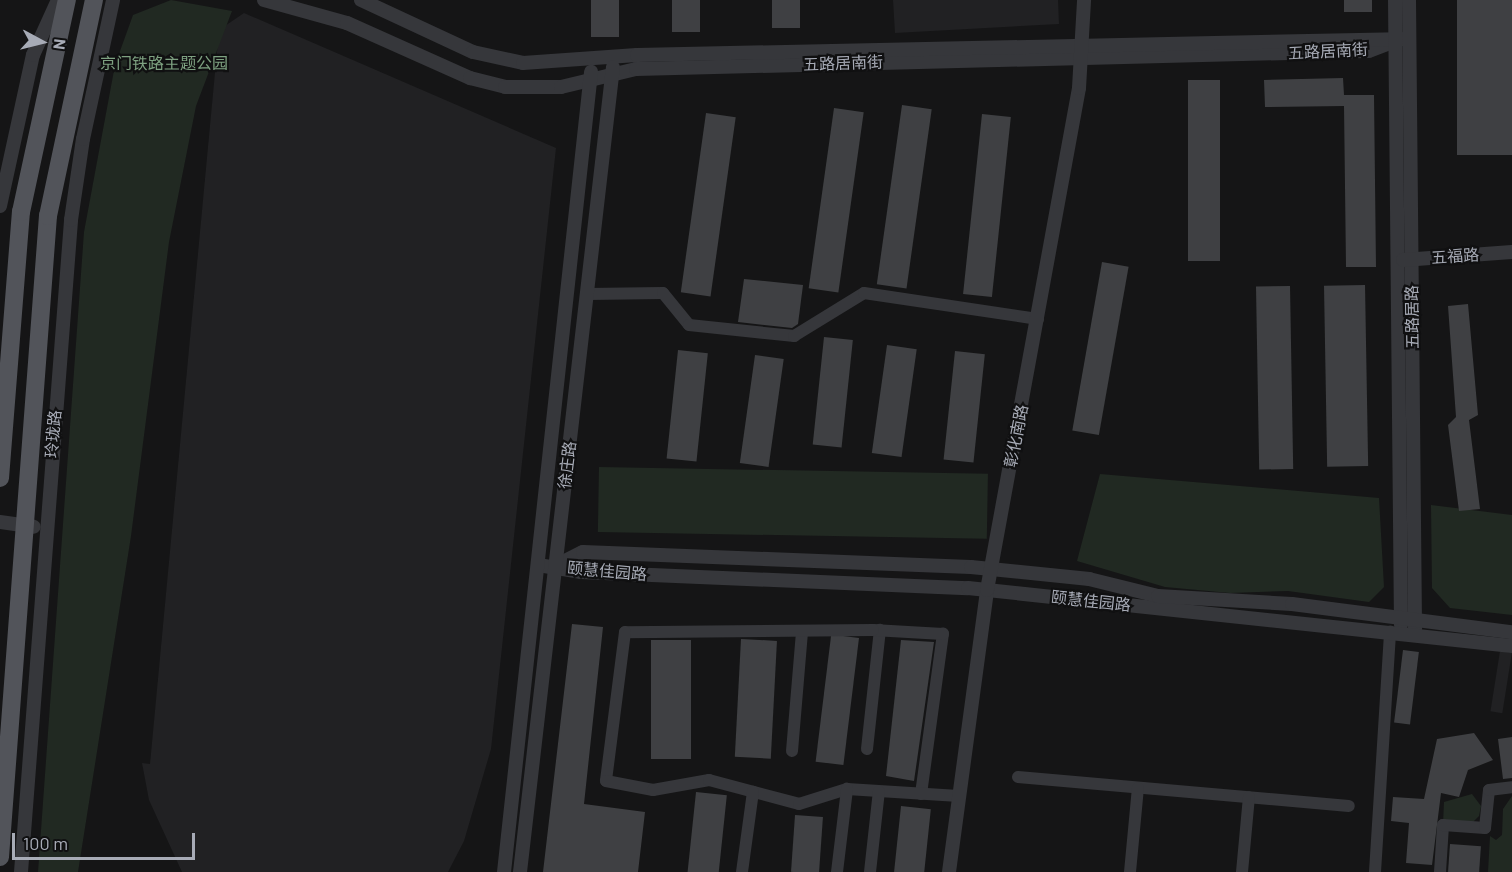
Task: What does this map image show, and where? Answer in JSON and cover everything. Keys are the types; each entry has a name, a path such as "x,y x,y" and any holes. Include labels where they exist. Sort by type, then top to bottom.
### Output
{"main road":[{"path":"0,478 21,212 67,0"},
{"name":"玲珑路","path":"0,857 48,216 94,0"}],"street":[{"path":"0,206 33,55 58,0"},
{"name":"玲珑路","path":"21,872 45,528 71,220 83,139 113,0"},
{"name":"五路居南街","path":"264,0 356,26 486,84 561,87 636,69 1369,51 1403,40"},
{"name":"五路居南街","path":"361,0 380,3 494,60 591,60 1403,40"},
{"name":"彰化南路","path":"949,872 987,590 1038,319 1082,58 1084,0"},
{"name":"五路居路","path":"1395,0 1403,40"},
{"name":"五路居路","path":"1405,627 1403,40 1409,0"},
{"name":"徐庄路","path":"520,872 588,294 613,58"},
{"name":"徐庄路","path":"504,872 591,80 591,60"},
{"name":"五福路","path":"1405,260 1512,252"},
{"path":"588,294 663,293 689,325 794,336 864,293 1038,319"},
{"path":"0,522 45,528"},
{"name":"颐慧佳园路","path":"555,566 583,552 939,565 1089,579 1158,596 1292,604 1512,646"},
{"path":"538,565 555,566"},
{"name":"颐慧佳园路","path":"555,566 581,572 987,590 1405,627 1512,632"},
{"path":"1375,872 1405,627"},
{"path":"921,794 943,634 880,630 802,633 625,632 606,782 653,790 709,780 799,804 847,789 921,794 959,796"},
{"path":"867,749 880,630"},
{"path":"792,751 802,633"},
{"path":"1018,777 1349,806"},
{"path":"1440,872 1443,825 1485,828 1489,790 1512,787"},
{"path":"1130,872 1138,788"},
{"path":"837,872 847,789"},
{"path":"870,872 879,791"},
{"path":"742,872 753,792"},
{"path":"1242,872 1249,797"}],"shaded area":[{"path":"893,0 1058,0 1059,24 895,33"},
{"path":"244,13 556,148 491,749 464,841 448,872 182,872 149,800 142,763 150,764 219,30"},
{"path":"1500,651 1512,653 1502,713 1490,711"}],"green space":[{"name":"京门铁路主题公园","path":"171,0 232,11 196,106 169,242 131,536 78,872 38,872 84,232 115,65 133,15"},
{"path":"599,467 988,474 987,539 598,532"},
{"path":"1100,474 1379,498 1384,587 1369,602 1288,591 1230,593 1165,587 1077,561"},
{"path":"1431,505 1512,515 1512,615 1450,608 1432,588"},
{"path":"1472,794 1481,806 1479,816 1469,826 1443,824 1444,802"},
{"path":"1512,796 1512,872 1488,872 1490,836 1496,840 1502,835 1503,809"}],"building":[{"path":"591,0 619,0 619,37 591,37"},
{"path":"672,0 700,0 700,32 672,32"},
{"path":"772,0 800,0 800,28 772,28"},
{"path":"1344,0 1372,0 1372,12 1344,12"},
{"path":"1457,0 1512,0 1512,155 1457,155"},
{"path":"1343,78 1344,95 1374,95 1376,267 1346,267 1344,106 1265,107 1264,80"},
{"path":"1188,80 1220,80 1220,261 1188,261"},
{"path":"902,105 932,109 907,288 877,284"},
{"path":"834,108 864,112 838,292 809,288"},
{"path":"706,113 736,117 711,296 681,292"},
{"path":"982,114 1011,117 992,297 963,294"},
{"path":"1102,262 1129,267 1099,435 1072,430"},
{"path":"744,279 803,285 798,324 792,328 738,322"},
{"path":"1365,285 1368,466 1327,467 1324,286"},
{"path":"1290,286 1293,469 1259,470 1256,287"},
{"path":"1468,304 1478,415 1469,420 1480,509 1459,511 1448,425 1456,417 1448,306"},
{"path":"824,337 853,340 842,447 813,444"},
{"path":"887,345 917,349 902,457 872,453"},
{"path":"678,350 708,353 696,462 667,458"},
{"path":"955,351 985,354 973,463 944,459"},
{"path":"755,355 784,359 769,467 740,463"},
{"path":"572,624 603,627 584,804 645,812 638,872 543,872"},
{"path":"831,635 859,638 843,765 816,762"},
{"path":"741,639 777,641 771,759 735,757"},
{"path":"651,640 691,640 691,759 651,759"},
{"path":"901,640 934,642 914,781 886,776"},
{"path":"1403,650 1419,652 1410,724 1394,722"},
{"path":"1474,733 1493,760 1468,770 1459,797 1441,793 1432,865 1406,863 1409,823 1391,821 1393,797 1424,799 1437,739"},
{"path":"1512,737 1512,778 1503,779 1498,739"},
{"path":"696,792 727,795 719,872 688,872"},
{"path":"901,806 931,809 924,872 894,872"},
{"path":"795,815 823,817 819,872 791,872"},
{"path":"1450,844 1481,846 1479,872 1448,872"}]}
